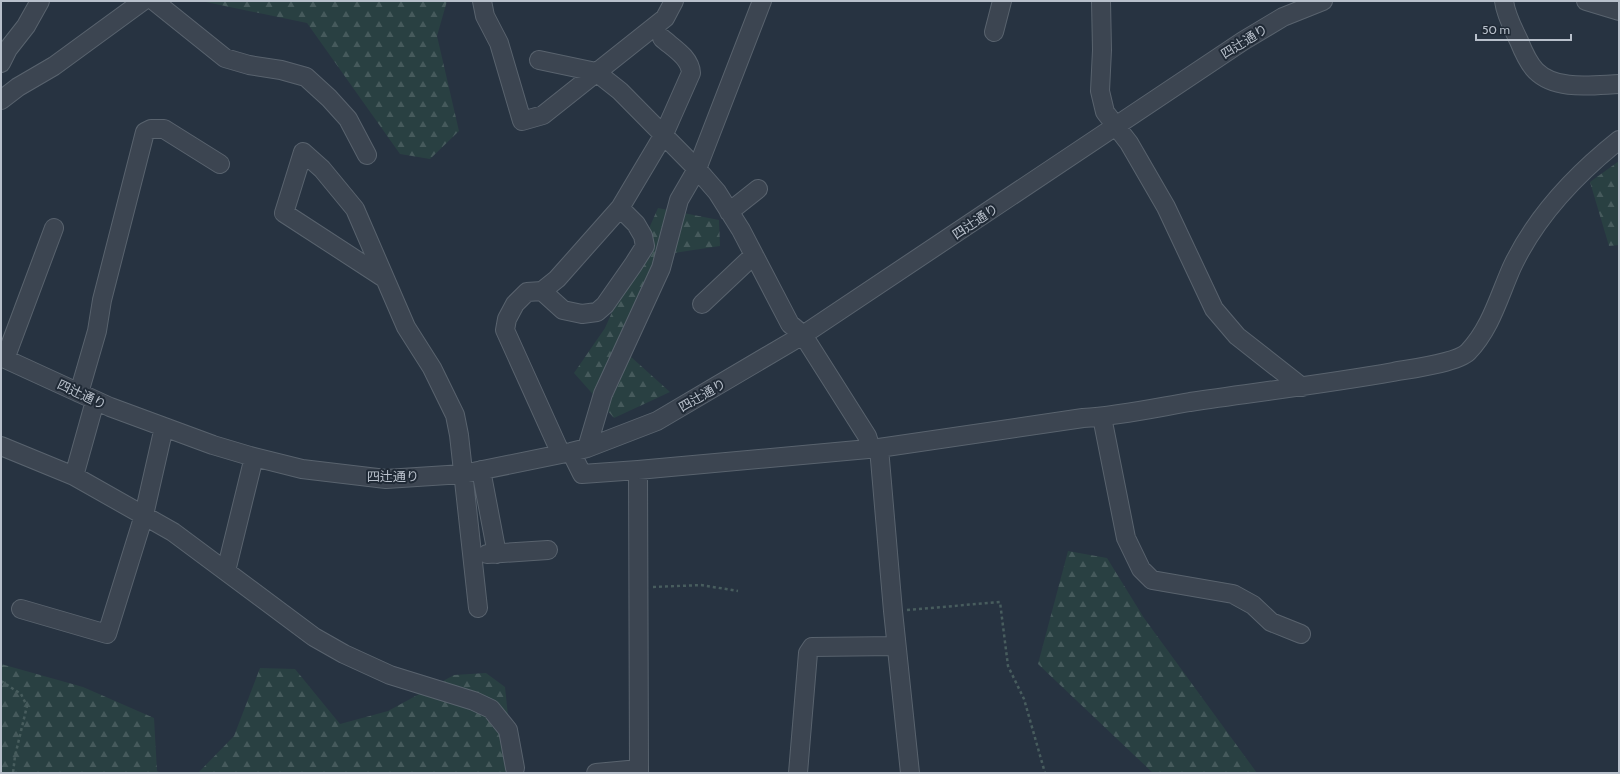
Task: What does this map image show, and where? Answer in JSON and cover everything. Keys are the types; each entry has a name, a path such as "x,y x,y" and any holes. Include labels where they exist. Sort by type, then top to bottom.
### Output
{"street":[{"path":"1,63 8,49 26,26 40,1"},
{"path":"1,96 54,66 143,1"},
{"path":"154,1 225,58 249,65 281,70 306,77 329,98 348,119 367,155"},
{"path":"482,1 485,16 499,43 522,121 543,115 665,18 674,1"},
{"path":"573,451 603,394 661,268 679,200 697,169 762,1"},
{"path":"994,32 1002,1"},
{"path":"1101,1 1102,50 1100,92 1105,112 1129,143 1166,207 1214,309 1237,336 1302,387"},
{"path":"1504,1 1506,12 1524,53 1536,71 1552,81 1568,84 1619,84"},
{"path":"1586,1 1619,11"},
{"name":"四辻通り","path":"3,358 95,401 164,427 213,445 302,469 386,479 462,474 573,451 657,421 803,335 1243,41 1283,17 1317,2"},
{"path":"662,38 687,60 691,73 664,134 620,208 557,279 542,291 527,292 515,304 507,319 505,330 573,451 582,474 875,449 1302,387 1445,362 1467,354 1480,337 1492,316 1512,267 1544,213 1589,164 1619,140"},
{"path":"538,60 596,72 620,91 664,134 717,192 754,255 790,324 803,335 875,449 910,773"},
{"path":"79,393 97,331 102,300 145,132 151,129 164,129 220,164"},
{"path":"384,278 284,213 303,152 322,169 354,209 406,327 432,368 455,415 459,435 462,474 478,608"},
{"path":"729,212 758,189"},
{"path":"542,291 562,310 582,314 596,312 605,304 645,246 643,236 636,224 620,208"},
{"path":"3,358 54,228"},
{"path":"702,304 754,255"},
{"path":"74,476 95,401"},
{"path":"1102,417 1126,538 1141,569 1152,580 1233,594 1253,604 1271,622 1301,634"},
{"path":"21,608 107,634 144,515 164,427"},
{"path":"1,446 74,476 173,532 314,637 344,654 390,675 474,701 491,709 508,730 515,768"},
{"path":"226,571 254,457"},
{"path":"481,470 497,554"},
{"path":"596,773 639,771 638,470"},
{"path":"472,555 548,550"},
{"path":"798,773 808,653 812,647 896,646"}],"path":[{"path":"638,587 701,586 738,591"},
{"path":"893,611 1000,602 1008,666 1024,699 1045,773"},
{"path":"1,681 21,694 27,706 15,756 13,773"}],"green space":[{"path":"201,1 447,1 437,36 459,131 430,159 400,154 307,23"},
{"path":"1619,161 1619,245 1609,246 1590,182"},
{"path":"658,208 719,220 720,246 674,253 648,284 620,347 670,392 614,418 574,373 605,328"},
{"path":"1068,551 1107,558 1144,618 1257,773 1153,773 1038,664"},
{"path":"1,664 83,687 154,718 157,771 161,773 1,773"},
{"path":"260,668 295,669 340,724 388,711 454,675 486,673 505,687 514,773 198,773 234,736"}]}
